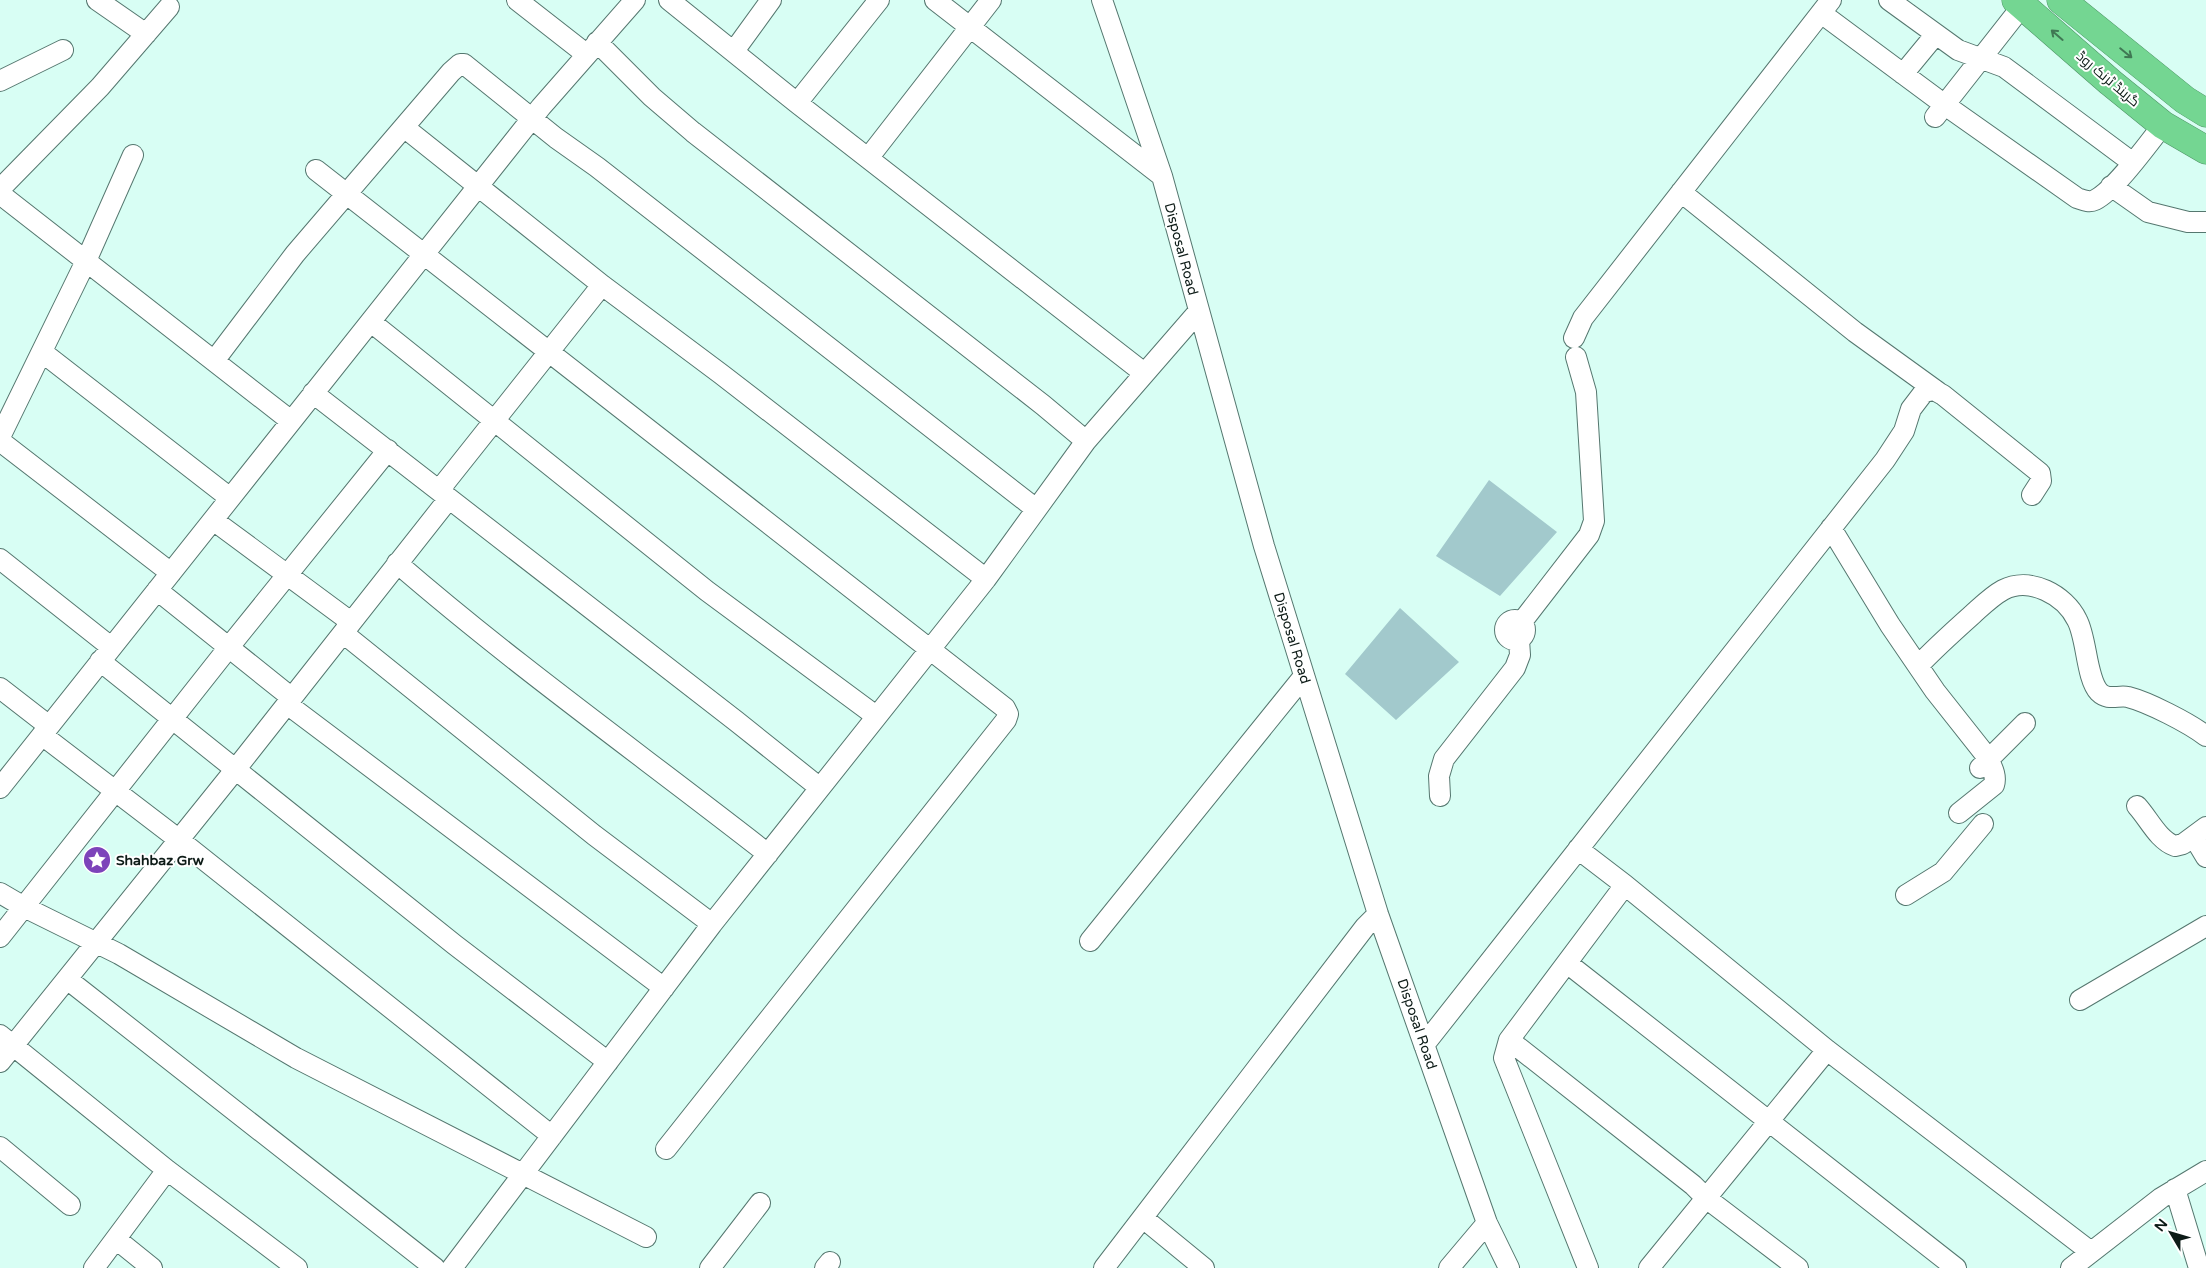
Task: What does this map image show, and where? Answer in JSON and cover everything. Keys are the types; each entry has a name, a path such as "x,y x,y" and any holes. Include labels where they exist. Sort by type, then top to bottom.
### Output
{"highway":[{"path":"2061,0 2185,100 2206,113"},
{"name":"گرینڈ ٹرنک روڈ","path":"2020,3 2110,82 2163,125 2206,150"}],"street":[{"path":"97,0 146,34"},
{"path":"517,0 591,48 652,96 693,132 1043,405 1086,442"},
{"path":"0,788 533,118 591,48 635,0"},
{"path":"669,0 1144,373"},
{"path":"734,52 771,0"},
{"path":"797,102 880,0"},
{"path":"936,0 1162,176"},
{"path":"869,157 991,0"},
{"path":"1888,0 1958,50 2004,67 2133,163"},
{"name":"Disposal Road","path":"1100,3 1162,176 1264,546 1378,914 1487,1224 1509,1268"},
{"path":"1940,111 1982,58 2020,3"},
{"path":"0,189 100,87 169,7"},
{"path":"1440,796 1439,776 1444,759 1515,668 1520,656 1520,631 1589,535 1594,521 1586,392 1575,348 1583,318 1826,7 1903,74 1940,111 2086,202 2095,200 2111,186 2133,163 2163,125"},
{"path":"1903,74 1936,34"},
{"path":"0,81 63,50"},
{"path":"214,361 296,254 346,193 460,64 464,64 556,138 604,173 1036,509"},
{"path":"404,128 602,285 721,374 986,579"},
{"path":"0,437 86,261 133,155"},
{"path":"316,170 667,446 930,648 1005,708 1008,714 1006,720 666,1149"},
{"path":"2111,186 2148,212 2188,222 2206,222"},
{"path":"1681,192 1855,332 1938,392 2040,473 2041,481 2032,495"},
{"path":"0,194 291,422"},
{"path":"0,1062 7,1040 97,943 447,501 443,492 444,484 602,285"},
{"path":"452,1268 712,924 986,579 1086,442 1198,312"},
{"path":"371,322 707,591 876,716"},
{"path":"42,352 230,498"},
{"path":"1424,1045 1899,441 1911,408 1919,397 1930,390 1938,392"},
{"path":"313,393 443,492 820,788"},
{"path":"0,442 171,573"},
{"path":"0,937 229,647 388,450"},
{"path":"213,520 287,576 594,835 712,924"},
{"path":"1831,528 1890,625 1984,764 1995,775 1995,782 1992,787 1965,803 1986,828 1943,872 1906,895"},
{"path":"0,559 106,654 172,719 455,945 608,1062"},
{"path":"398,564 465,622 542,683 595,720 768,854"},
{"path":"1918,666 1939,644 1994,596 2005,589 2018,586 2036,588 2059,597 2078,621 2094,682 2100,693 2105,697 2122,696 2136,700 2192,726 2206,736"},
{"path":"157,590 229,647 290,701 664,988"},
{"path":"1090,941 1304,676"},
{"path":"0,688 115,791 552,1136"},
{"path":"1984,764 2025,723"},
{"path":"2137,806 2159,835 2170,844 2175,846 2182,844 2200,832 2206,857"},
{"path":"1578,849 1827,1050 2091,1252"},
{"path":"1588,1268 1505,1064 1504,1052 1509,1040 1625,886"},
{"path":"0,893 136,963 296,1058 646,1237"},
{"path":"1104,1268 1365,927 1378,914"},
{"path":"2080,1000 2206,926"},
{"path":"1567,963 1956,1268"},
{"path":"66,978 435,1268"},
{"path":"7,1040 168,1170 297,1268"},
{"path":"1509,1040 1693,1185 1706,1198 1798,1268"},
{"path":"1649,1268 1827,1050"},
{"path":"0,1148 70,1205"},
{"path":"94,1268 168,1170"},
{"path":"2071,1268 2175,1189 2206,1171"},
{"path":"2175,1189 2199,1268"},
{"path":"710,1268 760,1204"},
{"path":"1143,1218 1204,1268"},
{"path":"1448,1268 1487,1224"},
{"path":"116,1239 152,1268"}],"building":[{"path":"1489,480 1557,532 1500,596 1436,556"},
{"path":"1400,608 1459,662 1396,720 1345,674"}],"place":[{"name":"Shahbaz Grw","path":"97,860"}]}
